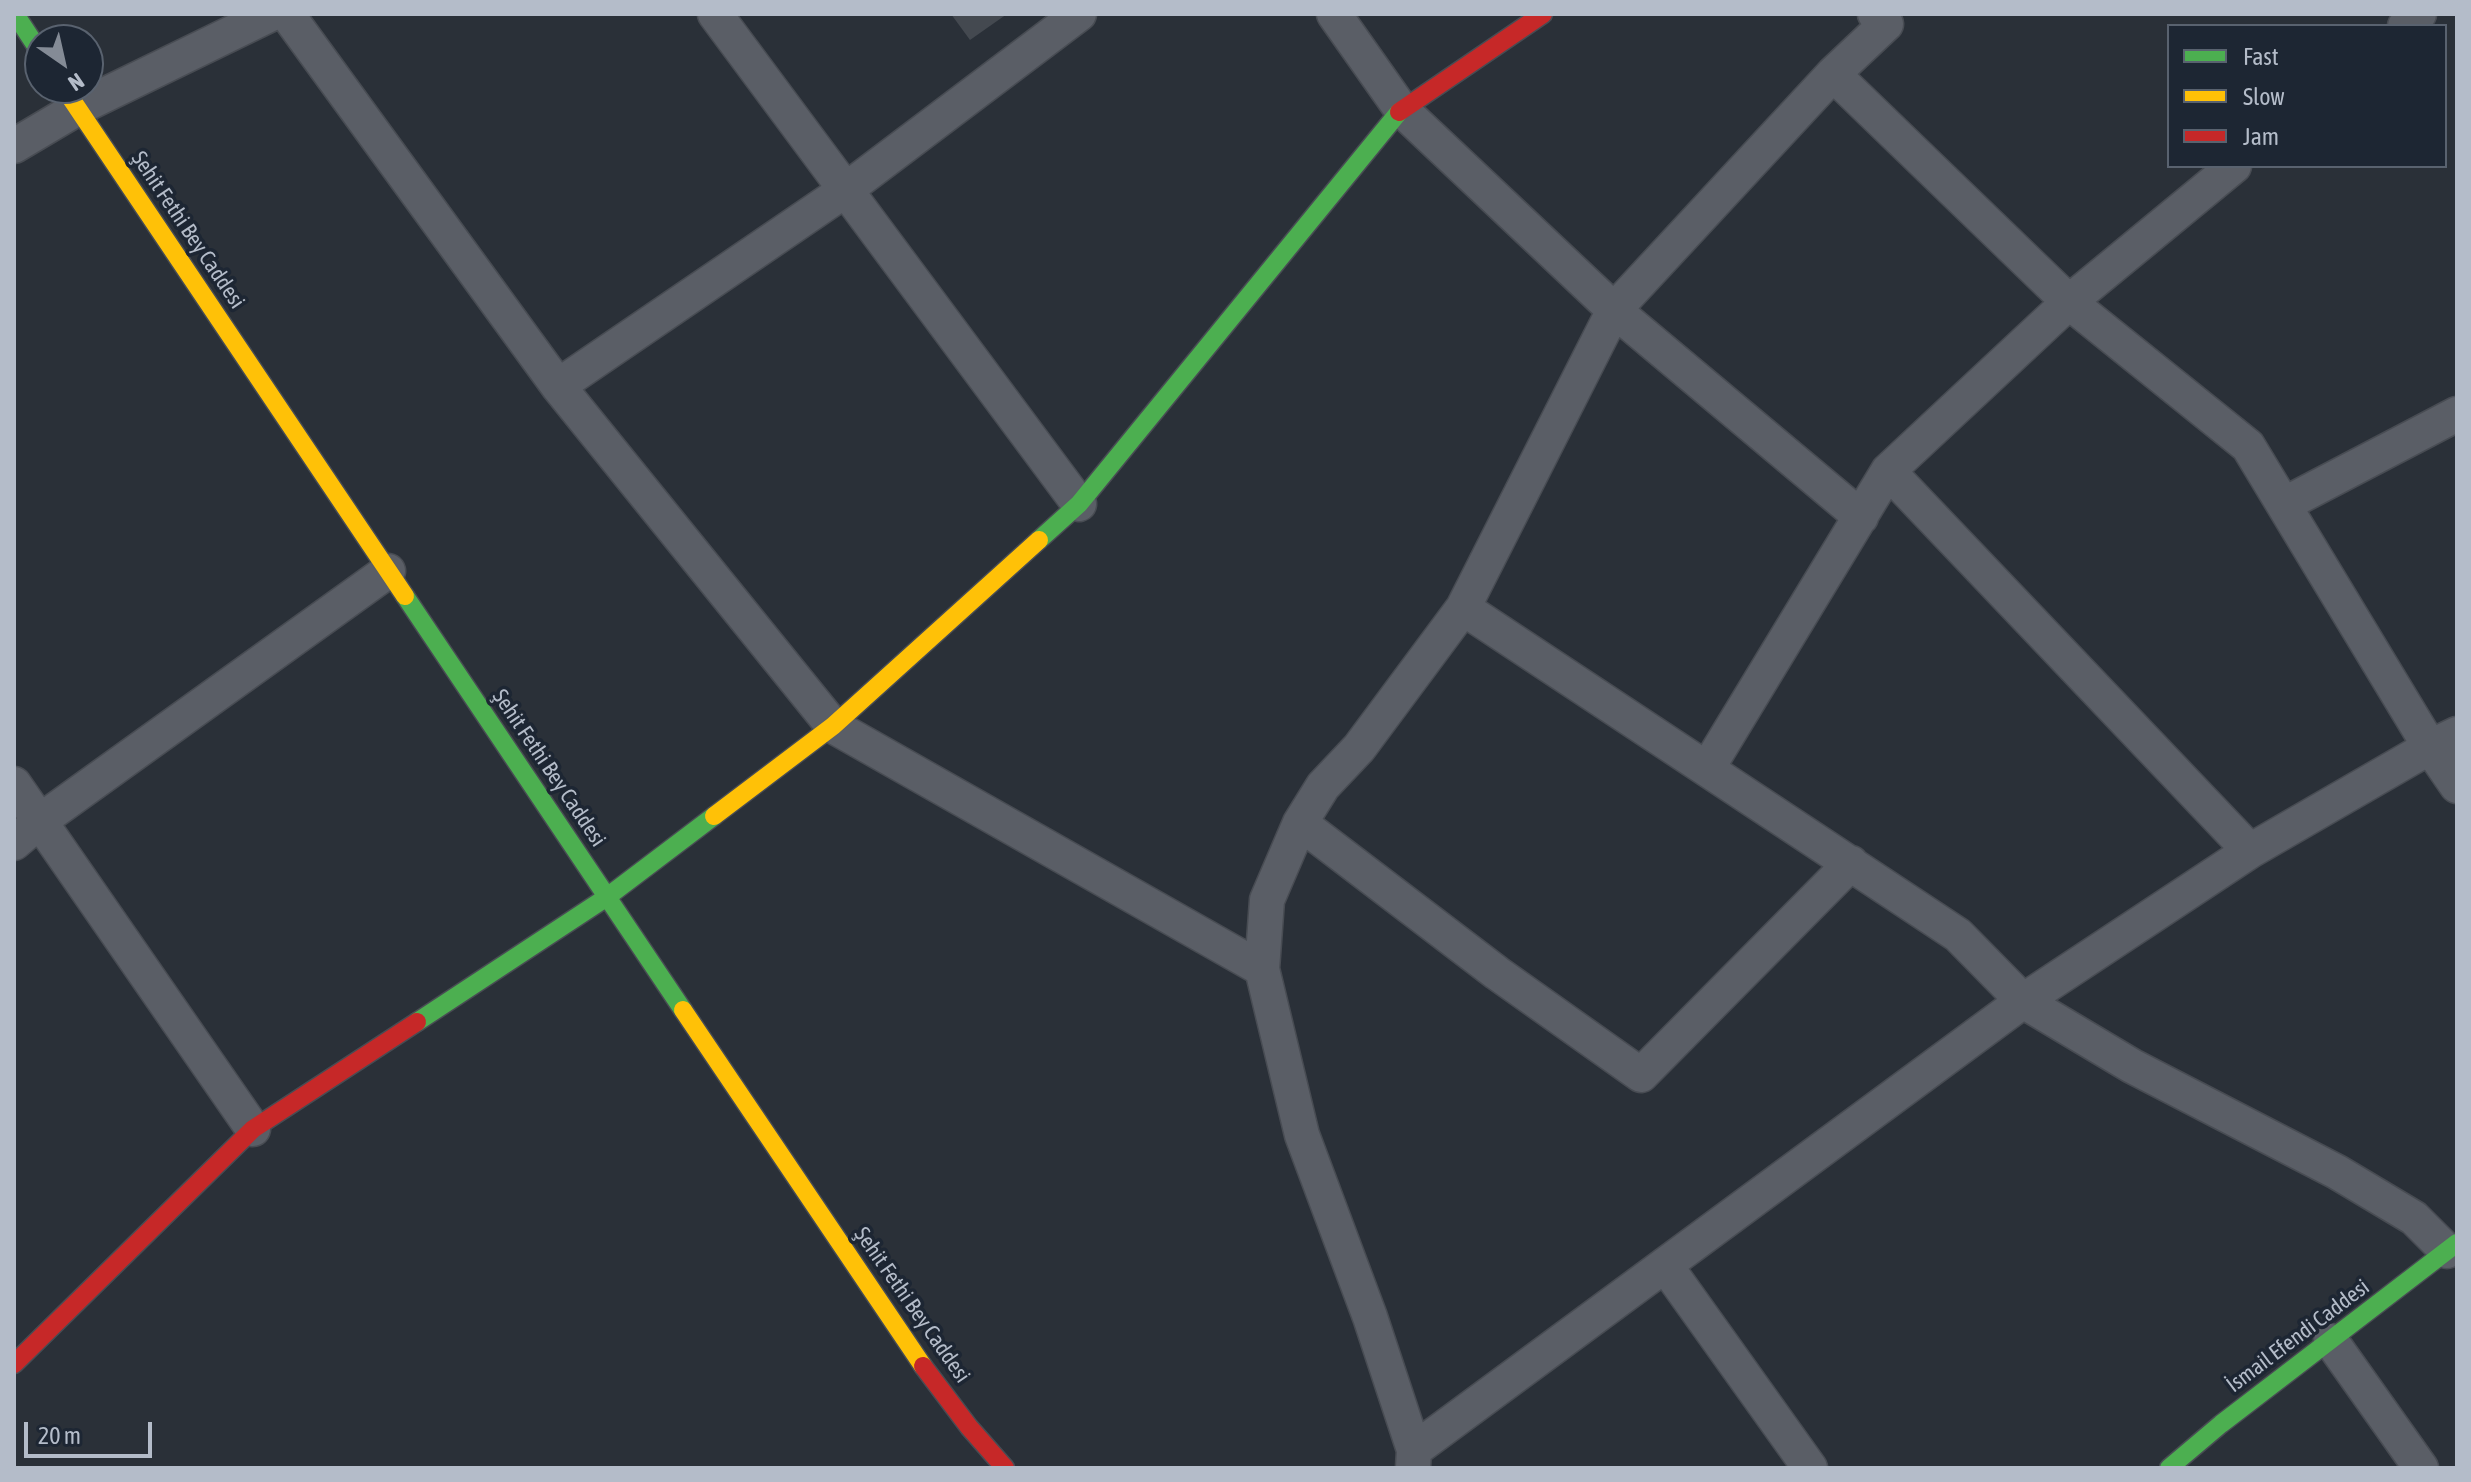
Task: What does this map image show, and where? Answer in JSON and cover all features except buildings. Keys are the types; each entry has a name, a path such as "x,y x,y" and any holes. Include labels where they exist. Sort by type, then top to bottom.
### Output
{"street":[{"path":"104,84 271,14"},
{"path":"287,14 558,386 833,726 1262,969"},
{"path":"715,14 1079,504"},
{"path":"558,386 847,189 1079,14"},
{"path":"1334,14 1401,109 1614,310 1861,517"},
{"path":"14,1364 253,1129 607,897 833,726 1079,504 1401,109 1543,14"},
{"path":"1886,17 1614,310 1463,608 1359,748 1323,786 1300,823 1267,900 1262,969 1302,1135 1370,1317 1414,1459 1665,1265 2023,1001 2250,851 2444,740"},
{"path":"1833,74 2069,302 2248,446 2444,740 2457,786"},
{"path":"14,146 64,104"},
{"name":"Şehit Fethi Bey Caddesi","path":"75,104 913,1353 969,1427 1005,1468"},
{"path":"1707,769 1888,471 2069,302 2232,168"},
{"path":"2285,504 2457,414"},
{"path":"1888,471 2250,851"},
{"path":"14,843 40,821 388,571"},
{"path":"1463,608 1958,935 2023,1001 2132,1066 2337,1172 2414,1218 2452,1247"},
{"path":"14,784 253,1129"},
{"path":"1300,823 1497,973 1641,1075 1851,863"},
{"name":"İsmail Efendi Caddesi","path":"2169,1468 2221,1424 2452,1247"},
{"path":"1665,1265 1810,1468"},
{"path":"2331,1341 2421,1468"}],"traffic: fast":[{"path":"15,14 24,28"},
{"path":"1039,540 1079,504 1399,112"},
{"path":"405,596 683,1010"},
{"path":"417,1022 607,897 714,816"},
{"path":"2169,1468 2221,1424 2457,1243"}],"traffic: slow":[{"path":"75,104 405,596"},
{"path":"714,816 833,726 1039,540"},
{"path":"683,1010 923,1366"}],"traffic: jam":[{"path":"1399,112 1543,14"},
{"path":"14,1364 253,1129 417,1022"},
{"path":"923,1366 1005,1468"}]}
